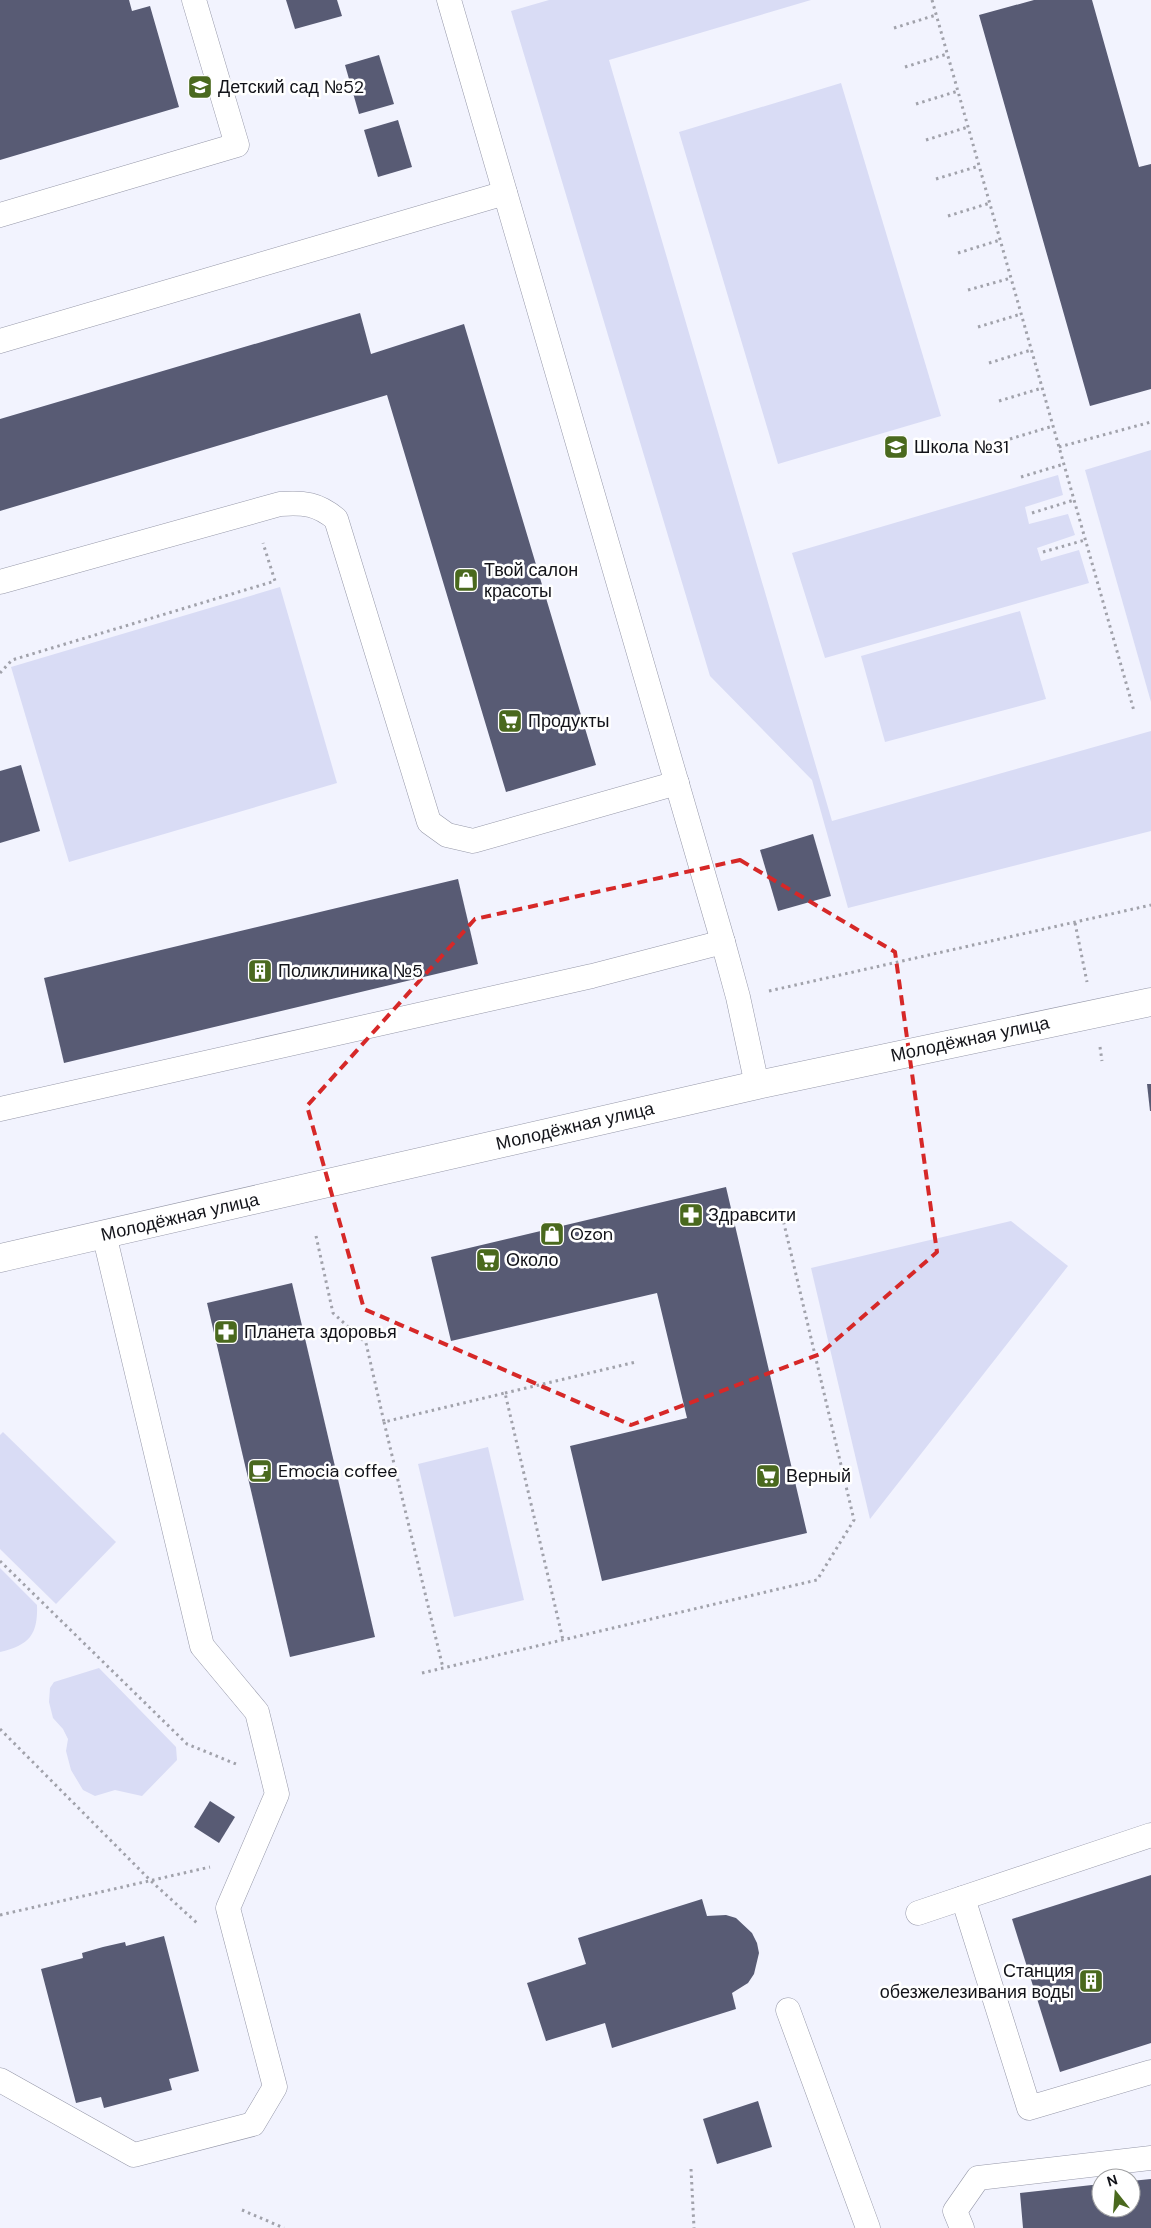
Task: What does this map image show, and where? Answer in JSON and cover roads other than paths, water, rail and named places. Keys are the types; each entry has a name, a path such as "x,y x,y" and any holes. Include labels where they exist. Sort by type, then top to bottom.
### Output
{"street":[{"name":"Молодёжная улица","path":"0,1258 758,1084 1151,1002"}],"lane":[{"path":"0,215 237,145 194,0"},
{"path":"449,0 723,942 758,1084"},
{"path":"0,341 505,193"},
{"path":"0,582 280,504 297,503 323,508 336,519 429,822 447,835 473,841 677,783"},
{"path":"1,1105 592,976 723,942"},
{"path":"0,2080 134,2155 253,2124 275,2088 228,1908 276,1794 273,1779 257,1712 202,1646 104,1234"},
{"path":"918,1913 1151,1835"},
{"path":"963,1898 1029,2108 1151,2072"},
{"path":"788,2010 868,2228"},
{"path":"962,2228 954,2211 978,2178 1151,2158"}],"place":[{"name":"Детский сад №52","path":"200,87"},
{"name":"Школа №31","path":"896,447"},
{"name":"Твой салон красоты","path":"466,580"},
{"name":"Продукты","path":"510,721"},
{"name":"Поликлиника №5","path":"260,971"},
{"name":"Здравсити","path":"691,1215"},
{"name":"Ozon","path":"552,1234"},
{"name":"Около","path":"488,1260"},
{"name":"Планета здоровья","path":"226,1332"},
{"name":"Emocia coffee","path":"260,1471"},
{"name":"Верный","path":"768,1476"},
{"name":"Станция обезжелезивания воды","path":"1091,1981"}]}
